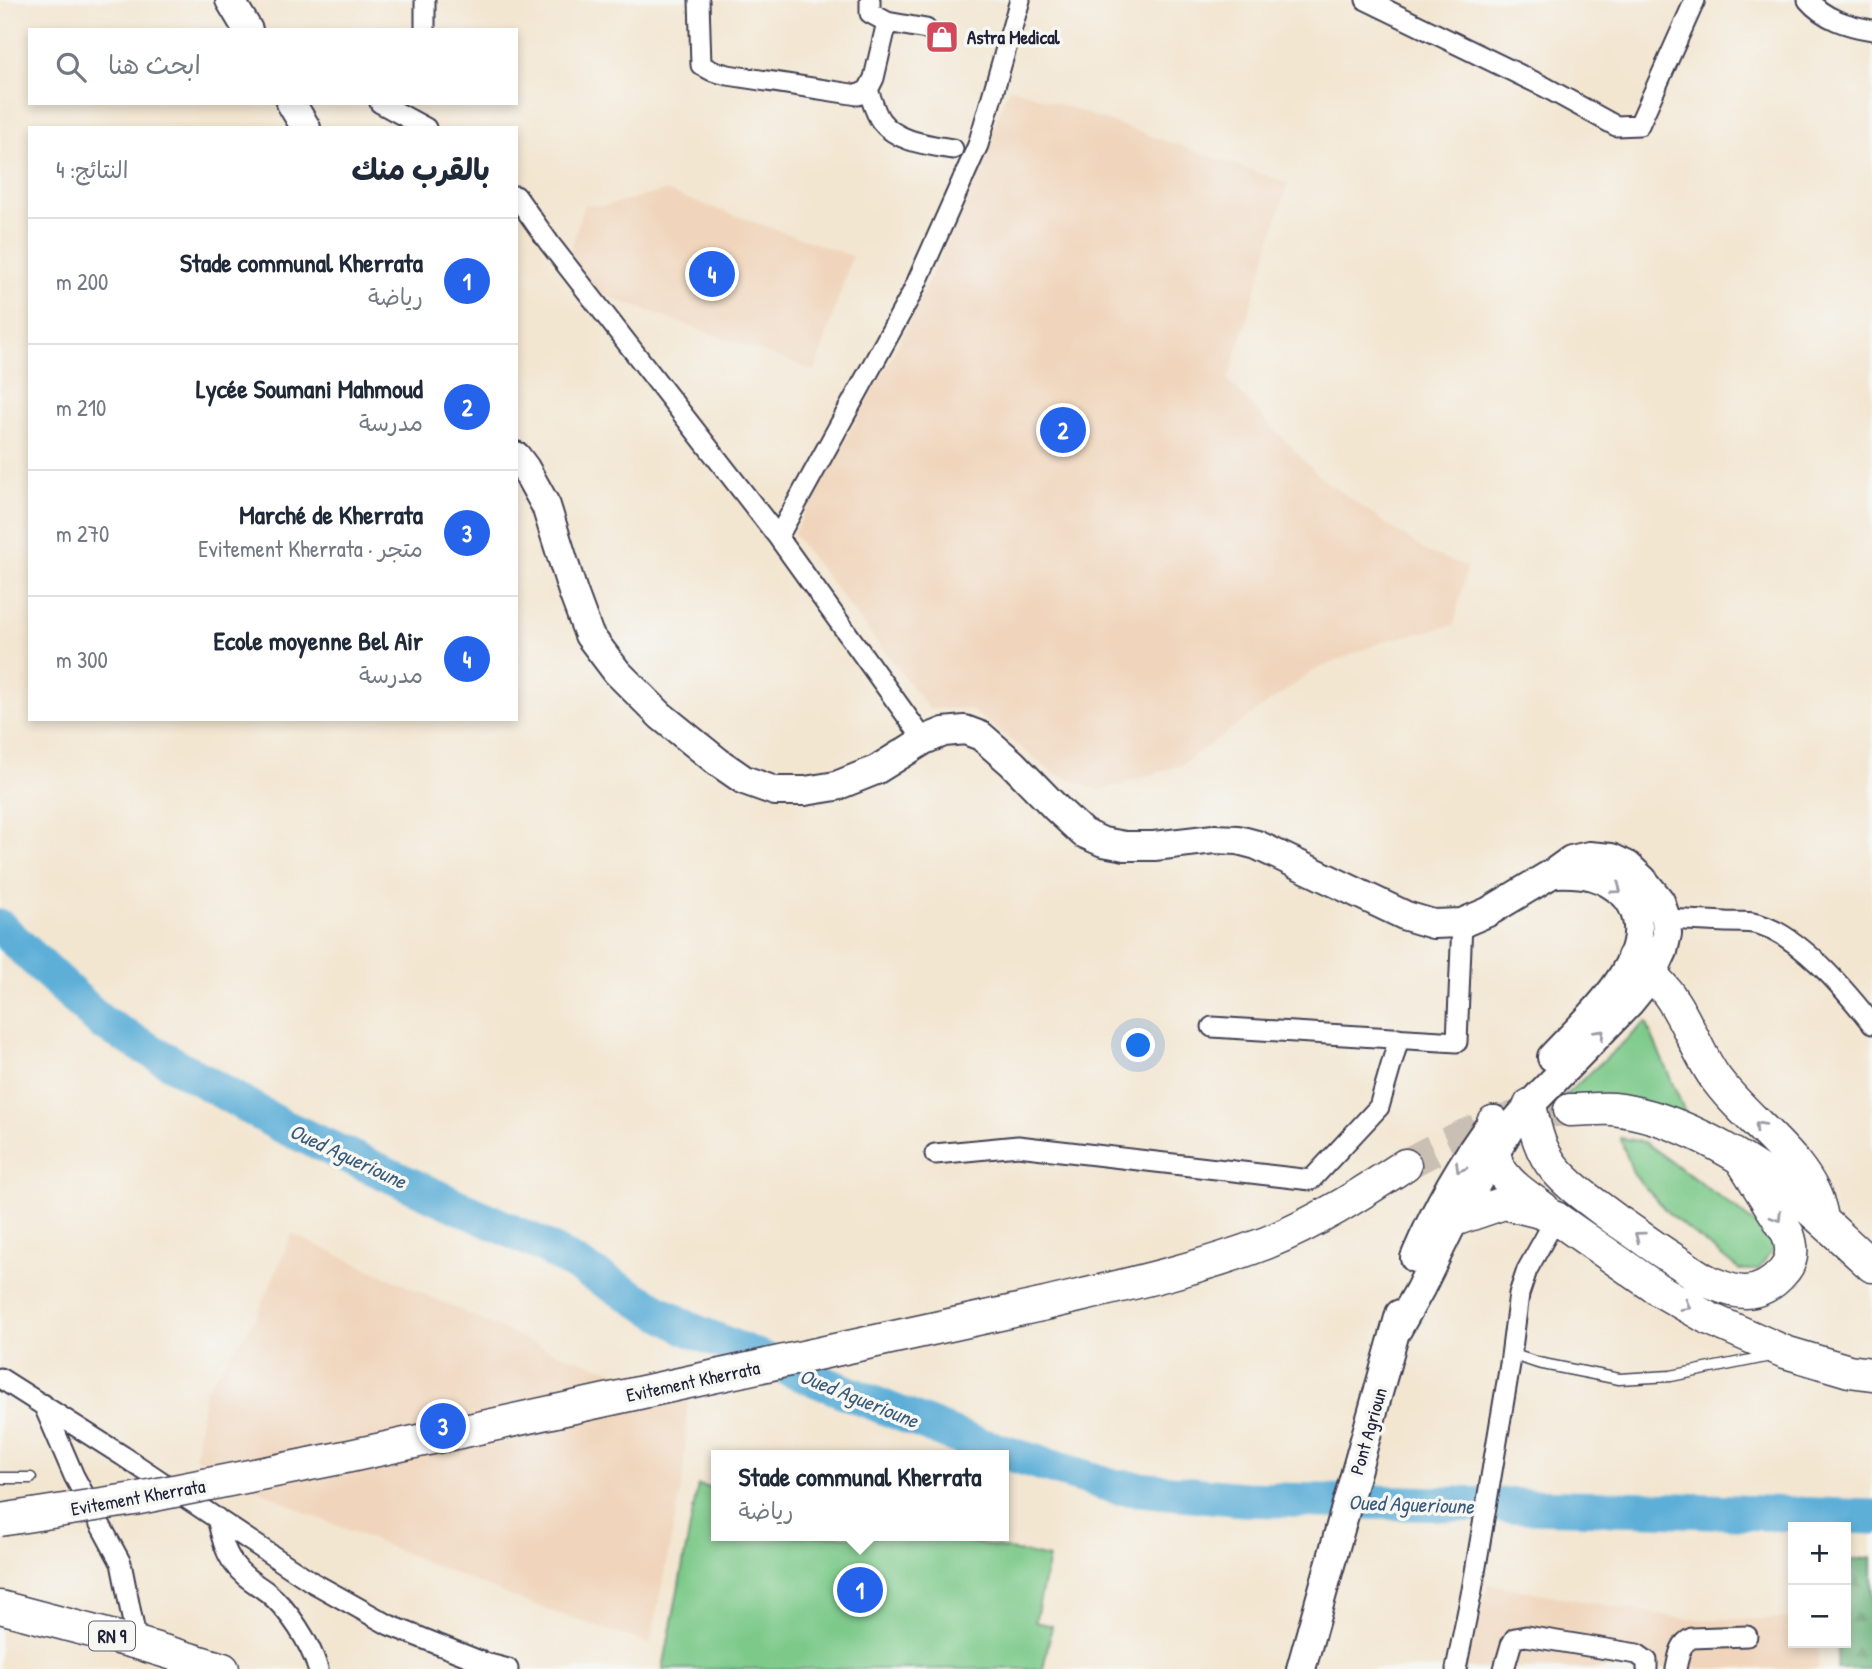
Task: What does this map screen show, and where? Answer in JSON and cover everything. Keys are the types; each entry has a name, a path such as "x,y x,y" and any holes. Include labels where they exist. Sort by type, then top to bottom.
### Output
{"main road":[{"path":"230,0 247,28"},
{"path":"292,105 305,126"},
{"path":"518,459 546,506 589,635 617,672 661,716 744,780 775,791 805,791 836,786 876,770 924,740 944,732 965,730 981,736 1012,763 1083,833 1103,842 1125,846 1154,846 1214,839 1238,840 1257,845 1406,916 1433,924 1461,923 1488,912 1580,857 1611,858 1628,866 1643,880 1660,901 1666,919 1667,934 1663,951 1606,998 1493,1122 1467,1157 1434,1214 1413,1262 1396,1330"},
{"path":"1396,1330 1420,1289 1454,1220 1510,1128 1630,1002 1642,967 1638,942 1639,927 1629,899 1597,877 1580,872 1553,873"},
{"path":"1642,967 1673,1000 1713,1075 1808,1181 1820,1207 1823,1221"},
{"path":"1530,1105 1538,1140 1554,1168 1571,1185 1695,1274 1714,1284 1747,1292 1756,1291 1780,1276 1790,1261 1791,1243 1741,1159"},
{"path":"1570,1110 1612,1109 1662,1121 1700,1136 1741,1159 1789,1192 1872,1266"},
{"path":"1493,1122 1493,1153 1503,1175 1513,1186 1658,1290 1708,1318 1785,1352 1849,1371 1872,1374"},
{"name":"Evitement Kherrata","path":"0,1520 134,1499 350,1456 1041,1305 1176,1272 1267,1243 1331,1213 1405,1165"},
{"path":"1454,1220 1504,1203 1556,1219"},
{"name":"Pont Agrioun","path":"1303,1662 1396,1330"},
{"name":"RN 9","path":"0,1606 223,1669"}],"street":[{"path":"425,0 425,28"},
{"path":"699,0 701,65 728,75 859,95 868,90 874,78 887,22"},
{"path":"870,0 870,13 887,22 926,29"},
{"path":"778,537 918,281 978,145 1020,0"},
{"path":"1366,0 1616,126 1639,125 1695,0"},
{"path":"1808,0 1817,10 1842,23 1872,30"},
{"path":"868,90 881,120 895,135 953,149"},
{"path":"390,105 409,109 424,126"},
{"path":"518,199 778,537 924,740"},
{"path":"1666,919 1754,923 1774,930 1823,969 1850,996 1872,1024"},
{"path":"1212,1027 1457,1042 1461,923"},
{"path":"935,1154 1018,1146 1311,1180 1379,1107 1399,1038"},
{"path":"1456,1669 1472,1590 1519,1294 1527,1270 1556,1219"},
{"path":"0,1378 312,1582 389,1625 508,1669"},
{"path":"43,1404 74,1476 121,1563 137,1643"},
{"path":"217,1518 222,1541 232,1561 243,1576 268,1594 291,1619 310,1649 318,1669"},
{"path":"1504,1669 1515,1639 1526,1636 1637,1654 1647,1661 1647,1669"},
{"path":"1676,1669 1680,1650 1686,1641 1692,1638 1747,1636"}],"lane":[{"path":"1510,1359 1619,1379 1693,1373 1785,1352"},
{"path":"0,1478 31,1478"}],"shaded area":[{"path":"1009,87 1288,183 1228,381 1321,478 1427,552 1467,567 1454,625 1384,641 1315,670 1181,765 1101,791 1051,772 969,708 929,709 793,534 898,345 953,230"},
{"path":"665,191 852,256 815,371 587,289 568,259 584,204 603,206"},
{"path":"292,1234 550,1351 688,1394 683,1481 650,1644 530,1604 306,1513 195,1458 205,1390 257,1316"},
{"path":"1488,1584 1685,1619 1788,1619 1788,1648 1819,1648 1817,1669 1466,1669"}],"green space":[{"path":"1646,1022 1687,1117 1560,1100"},
{"path":"1620,1138 1644,1142 1778,1242 1758,1270 1739,1270 1669,1214 1634,1175"},
{"path":"698,1485 711,1488 711,1541 966,1541 1049,1558 1035,1622 1052,1626 1043,1669 663,1669"},
{"path":"1872,1557 1872,1669 1837,1669 1838,1648 1851,1648 1851,1560"}],"waterway":[{"name":"Oued Aguerioune","path":"0,927 101,1022 280,1125 540,1244 689,1329 968,1441 997,1450"},
{"name":"Oued Aguerioune","path":"1009,1454 1117,1487 1244,1499 1872,1517"}],"tunnel":[{"path":"1405,1165 1485,1126 1537,1112 1570,1110"}],"place":[{"name":"Astra Medical","path":"942,37"},
{"name":"Ecole moyenne Bel Air","path":"712,274"},
{"name":"Lycée Soumani Mahmoud","path":"1063,430"},
{"name":"Marché de Kherrata","path":"443,1426"},
{"name":"Stade communal Kherrata","path":"860,1590"}]}
